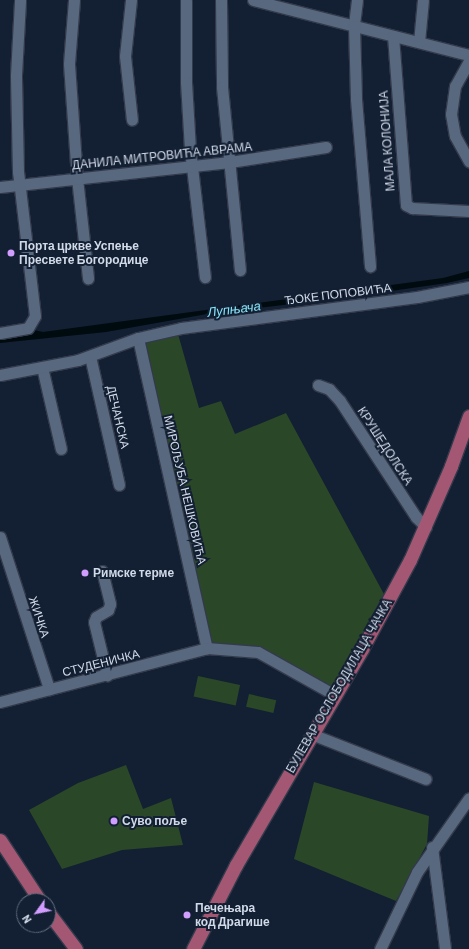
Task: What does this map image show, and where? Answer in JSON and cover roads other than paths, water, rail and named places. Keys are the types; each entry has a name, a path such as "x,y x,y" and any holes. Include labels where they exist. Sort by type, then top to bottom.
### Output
{"main road":[{"name":"БУЛЕВАР ОСЛОБОДИЛАЦА ЧАЧКА","path":"193,949 225,884 372,631 426,527 469,416"},
{"path":"1,845 34,893"},
{"path":"56,923 76,949"}],"street":[{"path":"0,333 25,329 33,323 35,312 19,185 16,81 20,0"},
{"path":"74,0 69,64 77,178 88,278"},
{"path":"131,0 125,66 132,120"},
{"path":"186,0 186,82 191,165 205,277"},
{"path":"221,0 220,59 240,270"},
{"path":"253,0 274,3 354,26 469,55"},
{"path":"357,0 354,26 358,124 370,266"},
{"path":"419,42 423,0"},
{"name":"МАЛА КОЛОНИЈА","path":"393,36 406,205 412,208 469,211"},
{"path":"469,61 455,86 451,114 456,136 469,161"},
{"name":"ДАНИЛА МИТРОВИЋА АВРАМА","path":"0,187 191,165 230,162 326,148"},
{"name":"ЂОКЕ ПОПОВИЋА","path":"0,375 90,356 138,338 197,326 417,297 469,287"},
{"name":"МИРОЉУБА НЕШКОВИЋА","path":"138,338 207,648"},
{"name":"ДЕЧАНСКА","path":"90,356 119,484"},
{"path":"42,367 61,449"},
{"name":"КРУШЕДОЛСКА","path":"318,385 329,389 340,401 416,517 426,527"},
{"name":"ЖИЧКА","path":"0,537 49,689"},
{"path":"102,571 110,604 108,610 96,617 94,622 107,675"},
{"name":"СТУДЕНИЧКА","path":"0,701 107,675 207,648 258,652 335,695"},
{"path":"311,734 426,779"},
{"path":"380,949 406,890 432,847 469,798"},
{"path":"432,847 445,949"}],"water":[{"name":"Лупњача","path":"469,271 469,278 447,283 342,298 207,314 106,332 0,343 0,336 34,330 43,332 443,278"}],"place":[{"name":"Порта цркве Успење Пресвете Богородице","path":"11,253"},
{"name":"Римске терме","path":"85,573"},
{"name":"Суво поље","path":"114,821"},
{"name":"Печењара код Драгише","path":"187,915"}]}
